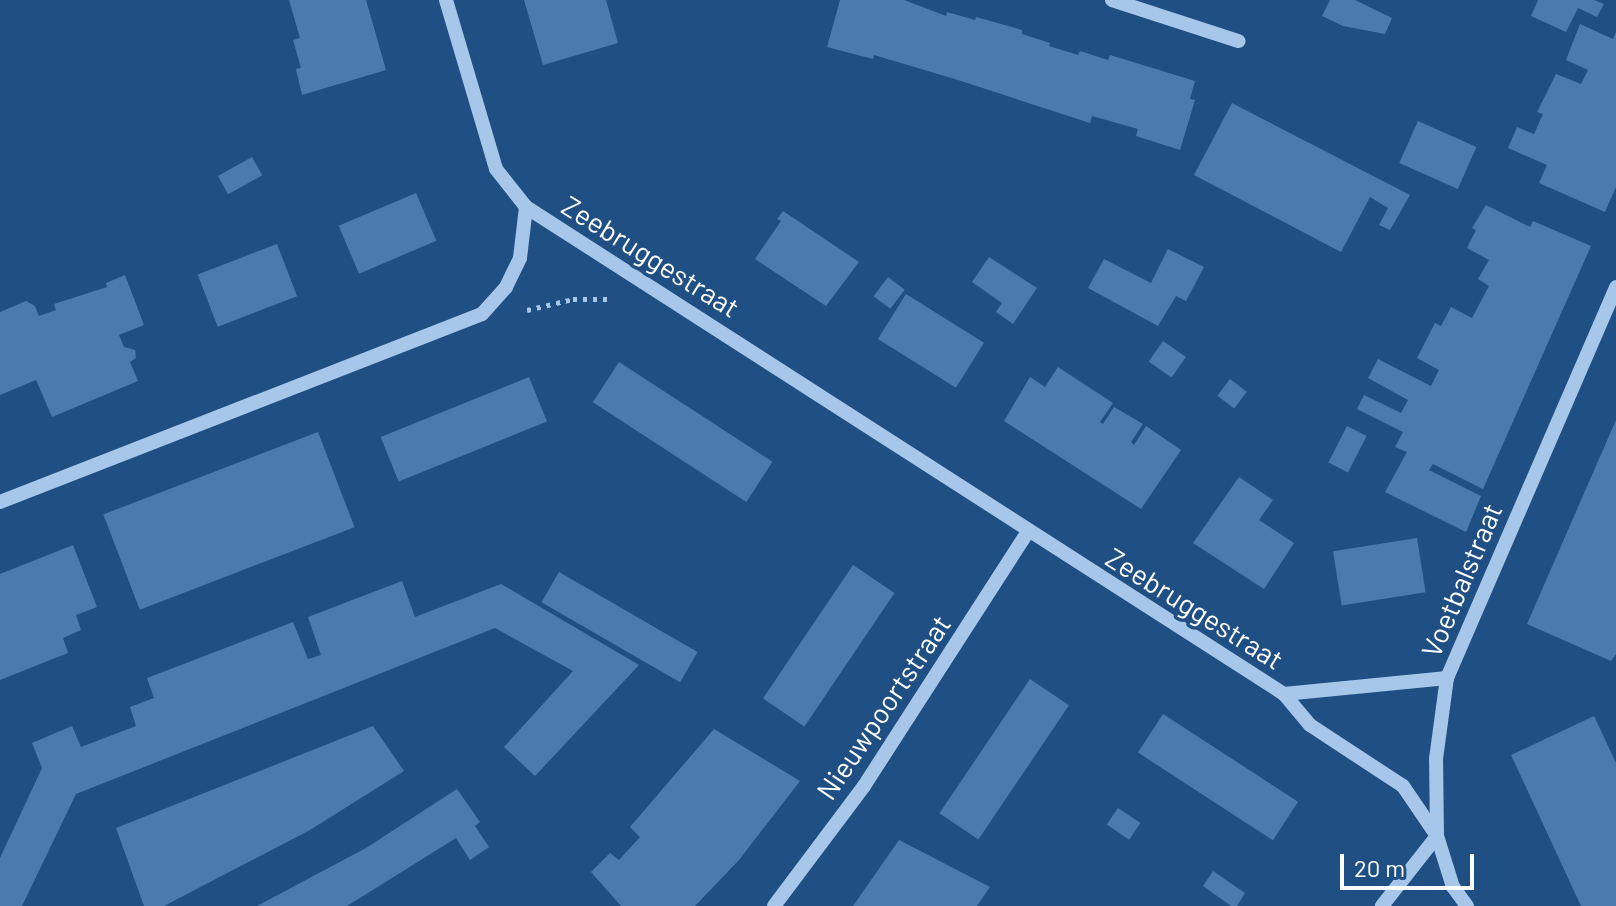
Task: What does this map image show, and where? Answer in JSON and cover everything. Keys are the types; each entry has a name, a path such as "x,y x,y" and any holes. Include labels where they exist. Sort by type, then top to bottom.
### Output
{"street":[{"path":"446,0 496,169 526,207"},
{"path":"1112,0 1238,41"},
{"name":"Zeebruggestraat","path":"0,502 482,314 506,287 520,258 526,207 1284,694 1310,725 1403,786 1437,836"},
{"name":"Voetbalstraat","path":"1467,906 1453,887 1437,836 1436,759 1447,678 1616,287"},
{"name":"Nieuwpoortstraat","path":"774,906 864,786 1028,532"},
{"name":"Zeebruggestraat","path":"1284,694 1447,678"},
{"path":"1382,906 1437,836"}],"path":[{"path":"482,314 510,313 573,299 616,300"}],"building":[{"path":"289,0 366,0 386,70 302,95 296,69 301,68 293,40 300,38"},
{"path":"524,0 606,0 618,43 543,65"},
{"path":"840,0 904,0 946,16 947,12 975,20 976,17 1022,30 1022,34 1078,55 1080,51 1108,60 1110,55 1195,81 1190,99 1195,100 1180,150 1136,136 1138,129 1092,116 1090,123 874,55 873,59 827,47"},
{"path":"1330,0 1355,0 1392,18 1385,34 1343,26 1322,16"},
{"path":"1538,0 1594,0 1604,4 1597,17 1578,8 1566,32 1531,16"},
{"path":"1580,24 1613,39 1616,32 1616,187 1605,212 1539,183 1547,165 1508,148 1517,127 1534,134 1543,114 1537,112 1556,74 1581,84 1588,70 1566,60"},
{"path":"1232,103 1410,195 1390,230 1379,225 1388,208 1370,197 1341,252 1194,175"},
{"path":"1418,121 1476,147 1458,189 1399,163"},
{"path":"252,157 262,175 228,194 218,176"},
{"path":"416,193 436,241 359,274 339,226"},
{"path":"1486,205 1530,227 1533,221 1591,246 1483,489 1433,464 1429,470 1481,496 1466,532 1385,492 1407,452 1395,447 1403,432 1357,409 1364,395 1401,413 1408,400 1368,378 1378,359 1431,386 1439,370 1417,358 1435,323 1441,326 1451,307 1472,318 1489,286 1478,279 1489,260 1467,248 1476,230 1472,228"},
{"path":"783,211 859,262 826,306 755,259 781,221 777,219"},
{"path":"277,244 297,296 218,327 198,274"},
{"path":"1168,249 1204,267 1186,301 1176,296 1158,326 1088,288 1104,259 1151,283"},
{"path":"989,257 1037,288 1013,324 996,312 1002,303 972,282"},
{"path":"125,275 144,325 119,335 124,347 135,350 136,358 130,362 138,381 52,417 36,380 0,395 0,312 26,301 35,306 39,316 56,310 54,304 107,287 106,283"},
{"path":"888,277 905,290 890,309 874,296"},
{"path":"906,294 984,343 956,388 878,339"},
{"path":"1163,341 1186,357 1172,378 1149,361"},
{"path":"619,362 772,462 746,502 593,402"},
{"path":"1058,367 1113,403 1100,422 1103,424 1114,407 1143,424 1131,442 1134,445 1146,426 1181,450 1141,509 1004,421 1030,377 1045,387"},
{"path":"529,377 547,422 399,481 381,437"},
{"path":"1230,379 1247,392 1234,408 1217,396"},
{"path":"1616,420 1616,654 1611,661 1527,624"},
{"path":"1347,426 1367,436 1348,473 1328,463"},
{"path":"318,432 355,527 140,610 103,514"},
{"path":"1239,477 1273,500 1259,520 1294,543 1264,589 1193,543"},
{"path":"1417,538 1426,592 1342,606 1333,551"},
{"path":"73,545 97,607 76,615 81,630 63,638 68,653 0,680 0,574"},
{"path":"853,565 894,593 804,726 763,698"},
{"path":"559,572 698,652 680,682 542,602"},
{"path":"402,581 415,617 501,584 639,665 535,776 504,747 573,671 495,628 76,794 22,906 0,906 0,858 42,768 32,743 72,726 81,747 136,726 130,707 154,698 147,678 293,622 308,659 321,655 308,617"},
{"path":"1030,679 1069,705 978,840 939,813"},
{"path":"1163,714 1298,802 1273,840 1138,753"},
{"path":"1594,716 1616,763 1616,906 1581,906 1511,755"},
{"path":"373,726 404,771 310,830 164,906 144,906 116,828"},
{"path":"714,729 800,781 739,860 695,906 621,906 591,872 610,853 619,860 640,837 630,827"},
{"path":"457,789 480,822 475,826 489,847 470,860 456,838 347,906 257,906 366,848"},
{"path":"1118,808 1140,823 1129,840 1107,825"},
{"path":"899,840 990,887 977,906 853,906"},
{"path":"1213,871 1245,893 1237,906 1231,906 1203,886"}]}
